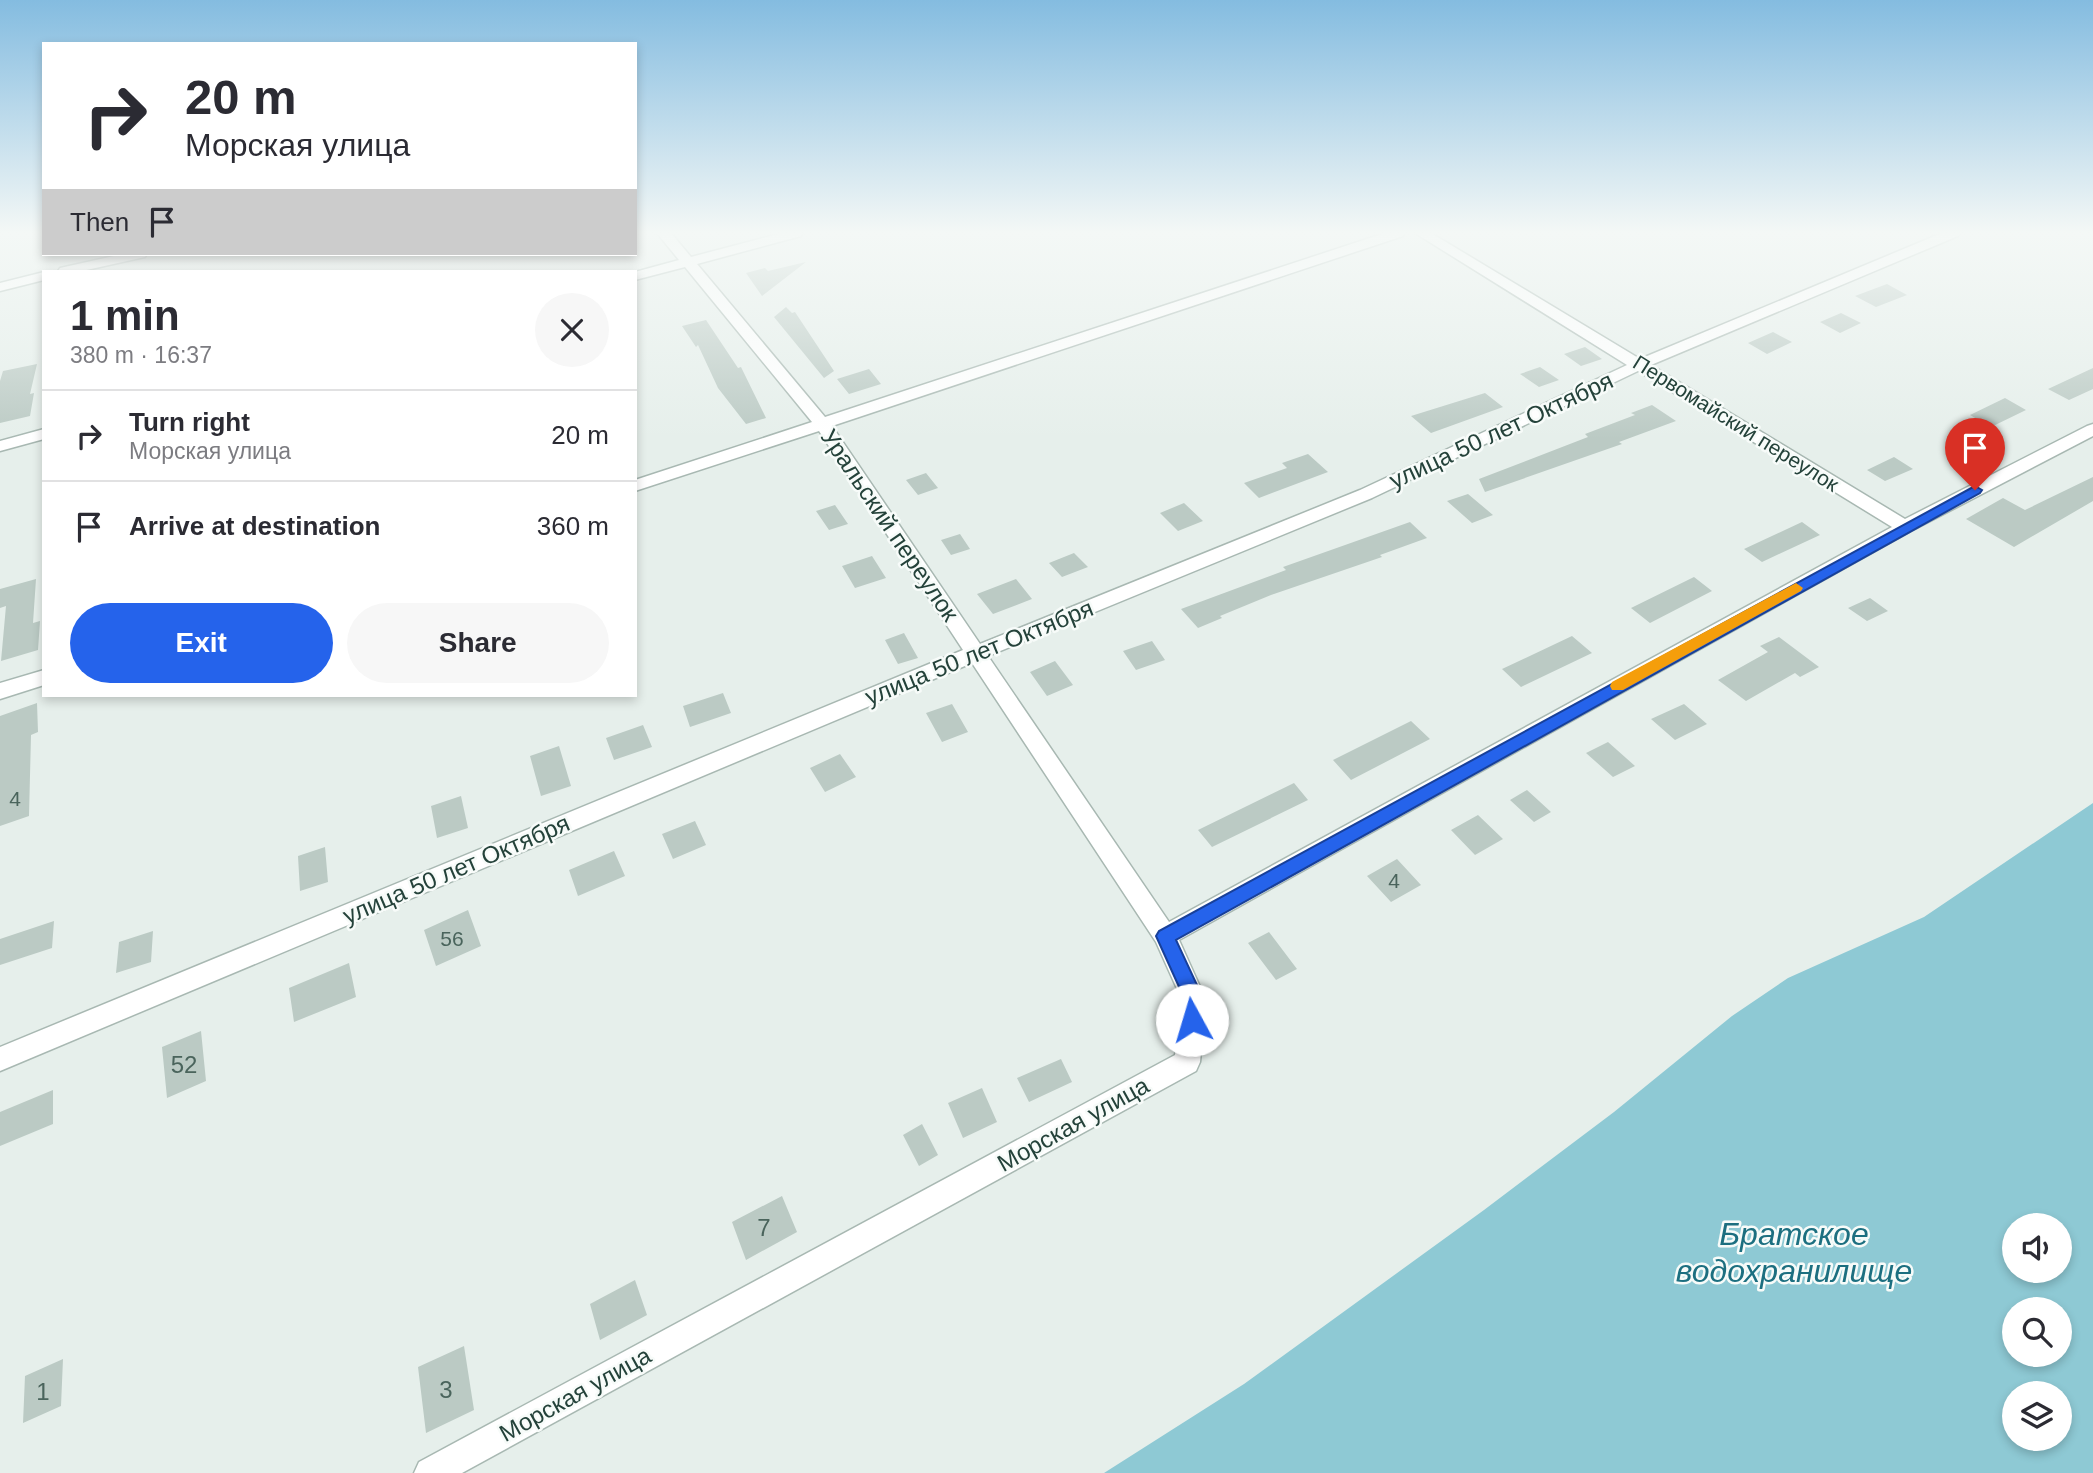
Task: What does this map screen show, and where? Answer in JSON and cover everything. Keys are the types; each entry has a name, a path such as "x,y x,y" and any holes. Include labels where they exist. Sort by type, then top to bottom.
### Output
{"street":[{"name":"Уральский переулок","path":"722,302 823,425 1165,936"},
{"path":"637,485 1192,302"},
{"name":"Первомайский переулок","path":"1537,302 1905,527"},
{"name":"улица 50 лет Октября","path":"0,1059 976,653 1366,494 1641,364 1789,302"},
{"path":"1165,936 1905,527 2093,429"},
{"path":"0,446 42,435"},
{"path":"0,691 42,678"},
{"name":"Морская улица","path":"430,1473 1187,1062 1194,1000 1165,936"}],"water":[{"name":"Братское водохранилище","path":"2093,803 2093,1473 1104,1473 1244,1384 1484,1210 1614,1112 1732,1016 1788,978 1924,917"}],"building":[{"path":"1866,302 1890,302 1876,307"},
{"path":"786,307 792,313 795,312 834,371 824,378 774,317"},
{"path":"1841,313 1861,323 1840,333 1820,322"},
{"path":"706,320 738,368 741,367 766,418 746,424 718,388 698,345 696,347 682,326"},
{"path":"1773,332 1792,342 1767,354 1748,343"},
{"path":"1585,347 1602,359 1581,366 1564,354"},
{"path":"37,364 30,394 34,393 30,416 0,423 0,381 3,371"},
{"path":"1540,367 1559,380 1539,387 1520,374"},
{"path":"2093,368 2093,389 2069,400 2048,389"},
{"path":"869,369 881,384 849,394 837,379"},
{"path":"1485,393 1503,407 1431,433 1411,416"},
{"path":"2005,398 2026,410 1991,427 1970,415"},
{"path":"1652,405 1676,421 1619,442 1622,444 1485,492 1479,479 1588,437 1585,434 1635,415 1631,413"},
{"path":"1308,454 1328,472 1259,498 1244,483 1287,468 1282,463"},
{"path":"1894,457 1913,469 1885,481 1867,470"},
{"path":"926,473 938,488 918,495 906,480"},
{"path":"2093,477 2093,501 2014,547 1966,519 2003,498 2025,510"},
{"path":"1468,494 1493,515 1472,523 1447,501"},
{"path":"1184,503 1203,521 1178,531 1160,513"},
{"path":"835,505 848,524 829,530 816,511"},
{"path":"1410,522 1427,538 1380,555 1382,557 1271,595 1198,628 1181,609 1286,570 1283,567"},
{"path":"1802,522 1820,535 1762,562 1744,549"},
{"path":"960,534 970,549 951,555 941,540"},
{"path":"1074,553 1088,567 1062,577 1049,563"},
{"path":"872,556 886,578 855,588 842,566"},
{"path":"1694,577 1712,591 1650,623 1631,608"},
{"path":"36,579 33,623 40,621 38,650 1,661 6,606 0,608 0,589"},
{"path":"1016,579 1032,599 993,614 977,594"},
{"path":"1870,598 1888,611 1867,621 1848,608"},
{"path":"904,633 918,658 898,664 885,640"},
{"path":"1572,636 1592,653 1521,687 1502,669"},
{"path":"1779,637 1819,667 1800,677 1795,673 1746,701 1718,680 1768,652 1760,646"},
{"path":"1152,641 1165,660 1136,670 1123,651"},
{"path":"1055,661 1073,685 1047,696 1030,672"},
{"path":"723,693 731,713 690,727 683,706"},
{"path":"37,703 38,732 31,735 29,816 0,826 0,716"},
{"path":"952,704 968,732 942,742 926,713"},
{"path":"1684,704 1707,724 1675,740 1651,719"},
{"path":"1411,721 1430,739 1351,780 1333,760"},
{"path":"643,725 652,747 614,760 606,738"},
{"path":"1608,742 1635,766 1613,777 1586,753"},
{"path":"559,746 571,786 541,796 530,756"},
{"path":"840,754 856,777 825,792 810,768"},
{"path":"1294,783 1308,800 1212,847 1198,830"},
{"path":"1527,790 1551,812 1534,822 1510,800"},
{"path":"461,796 468,828 437,838 431,806"},
{"path":"1478,815 1503,839 1475,855 1451,830"},
{"path":"695,821 706,845 673,859 662,834"},
{"path":"325,847 328,882 300,891 298,856"},
{"path":"614,851 625,876 578,896 569,870"},
{"path":"1397,859 1421,885 1391,902 1367,876"},
{"path":"468,910 481,946 436,966 424,930"},
{"path":"54,921 52,948 0,965 0,939"},
{"path":"153,931 151,962 116,973 119,942"},
{"path":"1269,932 1297,969 1276,980 1248,943"},
{"path":"349,963 356,997 294,1022 289,988"},
{"path":"201,1031 206,1081 167,1098 162,1047"},
{"path":"1061,1059 1072,1082 1029,1102 1017,1078"},
{"path":"982,1088 997,1122 963,1138 948,1103"},
{"path":"53,1090 53,1124 0,1146 0,1112"},
{"path":"922,1124 938,1155 919,1166 903,1135"},
{"path":"782,1196 797,1232 746,1260 732,1222"},
{"path":"635,1280 647,1315 600,1340 590,1304"},
{"path":"464,1346 474,1410 426,1433 418,1367"},
{"path":"63,1359 61,1406 23,1423 25,1376"}],"slow traffic":[{"path":"1618,686 1796,588"}],"route":[{"path":"1192,1020 1194,1000 1165,936 1975,490"}]}
